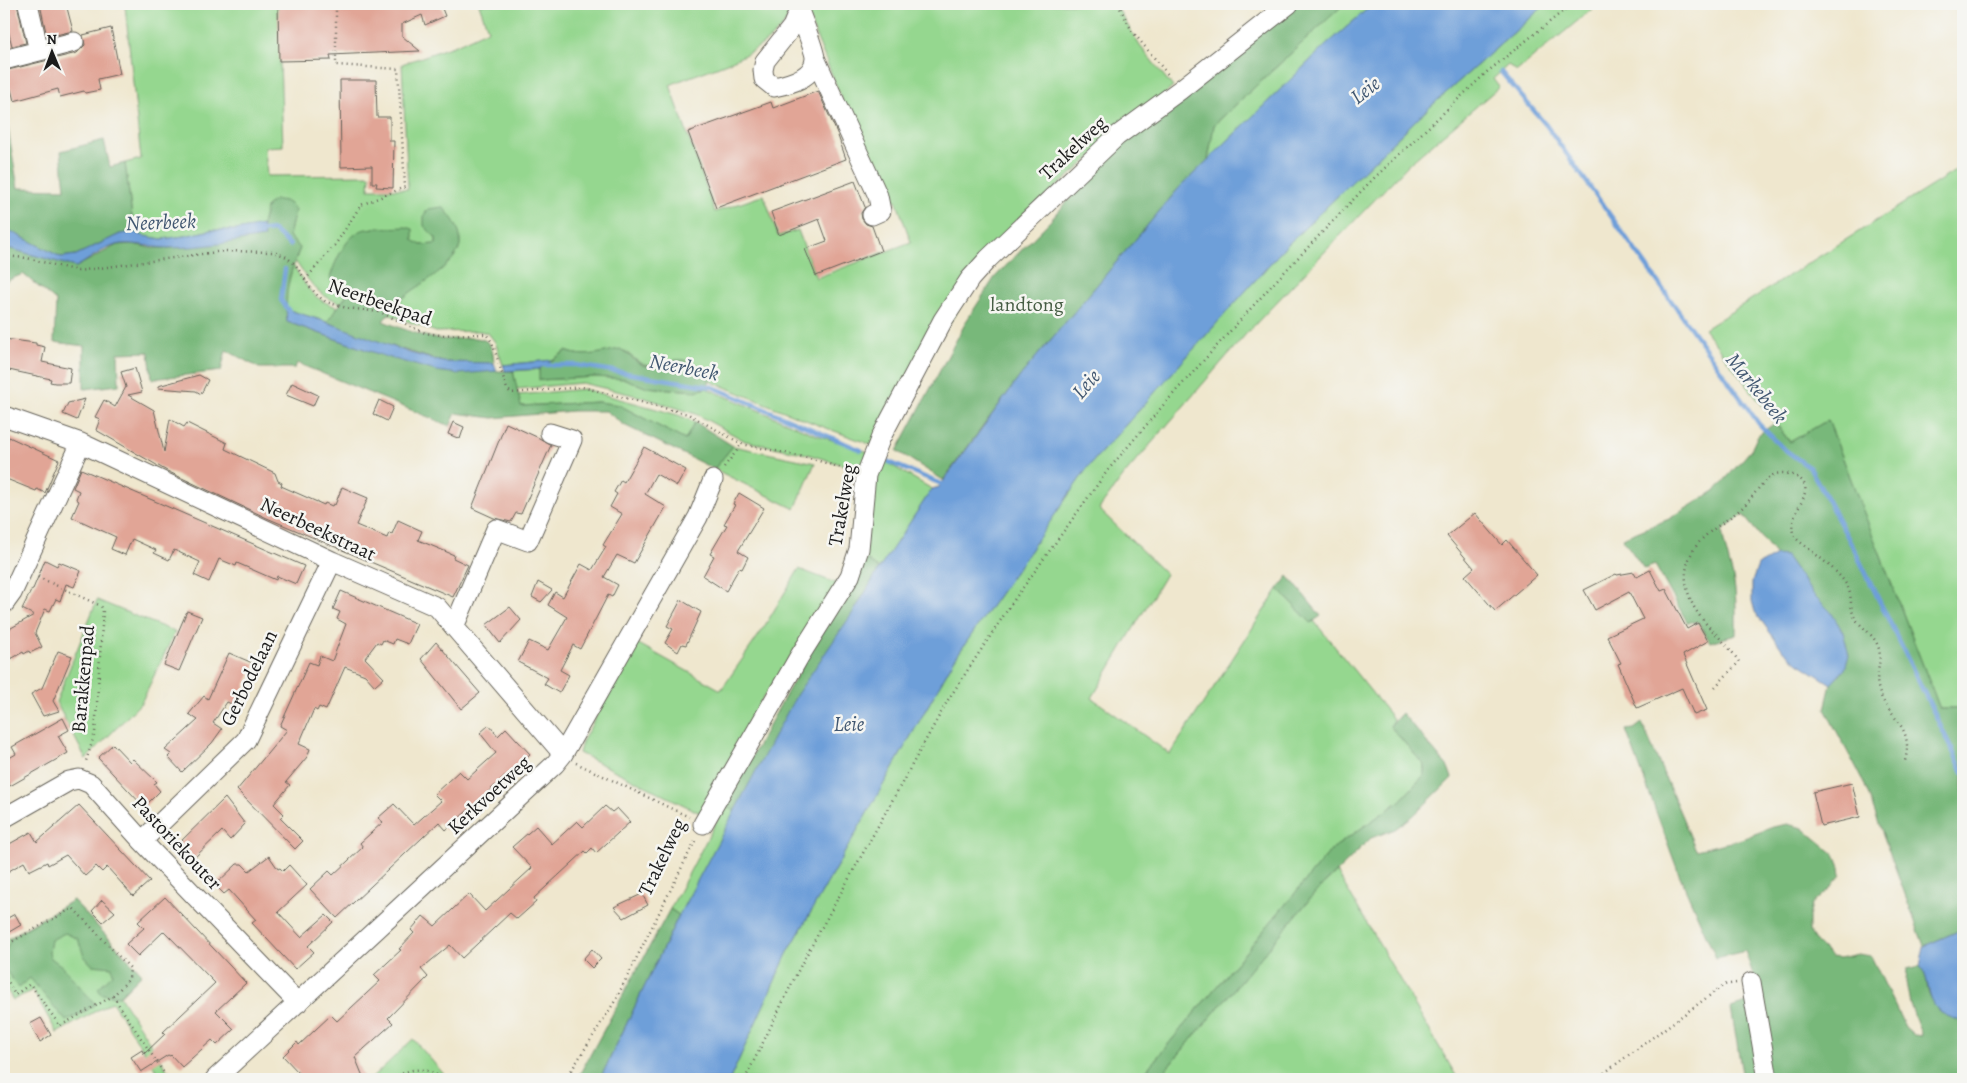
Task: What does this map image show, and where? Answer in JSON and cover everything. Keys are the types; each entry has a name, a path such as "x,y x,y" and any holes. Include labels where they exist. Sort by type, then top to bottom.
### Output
{"street":[{"path":"28,4 39,51"},
{"name":"Trakelweg","path":"703,824 799,657 850,576 859,549 866,475 881,437 944,320 970,279 988,259 1117,136 1180,90 1288,4"},
{"path":"798,7 792,26 765,61 764,79 774,88 795,81 802,78 811,69 815,58"},
{"path":"798,7 815,58 878,196 881,210 872,214"},
{"path":"4,60 74,42"},
{"name":"Neerbeekstraat","path":"4,416 80,444 332,561 437,607 563,754"},
{"path":"454,627 496,529 528,542 572,440 550,433"},
{"path":"4,604 23,571 80,444"},
{"name":"Kerkvoetweg","path":"214,1079 298,1003 563,754 698,517 713,480"},
{"name":"Gerbodelaan","path":"142,841 246,740 332,561"},
{"path":"4,818 69,781 85,780"},
{"name":"Pastoriekouter","path":"85,780 100,793 142,841 298,1003"},
{"path":"1751,982 1768,1079"}],"path":[{"path":"305,280 335,245 361,205 405,187 398,68 336,64 336,4"},
{"path":"1118,4 1132,31 1180,90"},
{"path":"745,1079 802,963 948,700 1014,600 1108,470 1179,387 1371,180 1487,72 1572,4"},
{"name":"Neerbeekpad","path":"4,256 27,258 78,271 224,251 273,252 285,256 295,264 318,296 326,302 347,308 380,312 425,333 440,336 486,334 492,342 507,389 512,393 582,387 688,414 742,444 809,458 866,475"},
{"path":"713,480 742,444"},
{"path":"1715,688 1739,662 1710,630 1690,602 1686,580 1691,554 1700,540 1744,506 1770,476 1779,473 1794,475 1803,481 1806,487 1805,496 1794,517 1792,526 1794,536 1837,572 1847,585 1854,617 1877,643 1880,658 1877,684 1886,704 1906,735 1908,750 1905,761"},
{"name":"Barakkenpad","path":"23,571 101,606 103,610 95,733 85,762 85,780"},
{"path":"563,754 568,759 703,824"},
{"name":"Trakelweg","path":"566,1079 615,1001 703,824"},
{"path":"4,946 74,908 130,968 129,979 113,996 60,1026 30,984 15,995 4,974"},
{"path":"1596,1079 1724,985 1751,982"},
{"path":"113,996 168,1079"},
{"path":"394,1079 405,1072 422,1069 431,1071 442,1079"},
{"path":"572,1070 575,1079"}],"green space":[{"path":"143,4 278,4 283,146 265,147 267,176 370,175 369,189 408,189 402,64 456,45 488,30 479,4 793,4 786,22 775,35 762,45 732,61 670,85 715,212 764,195 778,236 798,230 816,278 911,242 896,200 887,204 868,163 803,4 1115,4 1140,46 1173,87 1011,226 872,445 710,381 705,371 675,360 648,366 625,351 580,355 566,351 552,360 503,365 495,342 488,333 479,331 436,332 388,314 403,298 456,255 424,226 436,238 436,244 421,245 384,229 367,229 334,284 346,289 346,296 341,303 319,292 295,261 300,248 289,236 295,210 267,205 262,225 236,230 211,230 162,239 134,232 125,163 141,159 125,6"},
{"name":"landtong","path":"1289,4 1344,4 1214,125 1208,160 1179,188 1021,375 943,480 897,451 967,320 995,277 1051,220 1123,138"},
{"path":"1344,4 1373,4 1325,46 1208,160 1214,125"},
{"path":"1546,4 1598,4 1517,71 1508,65 1493,79 1499,87 1408,165 1246,334 1124,475 1099,509 1166,574 1092,698 1170,754 1278,589 1311,623 1314,621 1394,720 1390,726 1424,765 1424,775 1400,801 1332,849 1139,1079 730,1079 787,954 954,660 1088,467 1285,247 1421,115"},
{"path":"4,105 18,188 65,189 61,151 104,140 110,167 125,163 134,232 120,234 76,255 61,257 14,233 4,234"},
{"path":"1963,166 1963,709 1940,709 1828,420 1790,442 1704,329"},
{"path":"275,200 287,202 295,210 289,236 300,248 288,284 286,301 287,322 387,357 487,371 513,371 521,406 598,402 619,405 685,440 695,422 733,446 714,469 624,425 606,411 573,411 493,418 456,413 450,426 297,363 295,368 259,368 226,350 221,371 152,379 149,352 118,353 119,385 84,389 84,346 54,342 56,301 23,274 4,282 4,247 76,267 117,245 133,244 151,248 170,248 263,237 262,225 267,205"},
{"path":"443,207 458,229 460,245 457,252 445,267 401,300 383,321 418,334 439,339 482,339 490,345 494,363 443,362 363,337 327,322 346,296 346,290 334,284 330,278 339,256 353,236 366,229 406,227 413,229 413,240 421,245 436,244 436,238 424,226 424,215 428,209"},
{"path":"293,265 311,292 322,301 338,307 327,322 286,309 285,297"},
{"path":"620,349 646,366 678,360 690,362 704,372 710,381 706,388 696,391 645,387 625,379 595,377 539,380 539,369 566,351 586,355"},
{"path":"539,369 540,380 595,377 626,379 645,387 696,391 706,388 814,434 868,452 863,471 807,454 745,441 696,414 642,397 582,383 517,389 513,371"},
{"path":"584,389 678,415 695,422 685,440 619,405 598,402 520,406 518,395"},
{"path":"1828,420 1940,709 1963,709 1963,929 1924,946 1864,783 1825,709 1831,684 1845,669 1831,612 1812,593 1786,557 1776,555 1743,515 1722,531 1735,588 1736,635 1710,642 1698,622 1687,622 1655,565 1644,569 1622,538 1669,519 1716,490 1751,450 1758,435 1775,423 1790,442"},
{"path":"733,446 815,463 795,509 714,469"},
{"path":"879,458 932,489 879,569 865,558 872,482"},
{"path":"865,558 879,569 735,811 725,805 789,689"},
{"path":"799,569 838,584 755,710 702,814 579,753 582,742 637,643 721,690 761,632"},
{"path":"1288,576 1321,616 1311,623 1278,589"},
{"path":"97,600 175,632 141,703 86,759 56,702"},
{"path":"1402,713 1448,767 1452,778 1413,816 1395,829 1371,838 1315,893 1158,1079 1139,1079 1332,849 1400,801 1424,775 1424,765 1390,726"},
{"path":"1642,723 1696,850 1739,840 1773,827 1787,824 1803,828 1835,855 1841,875 1812,904 1809,916 1809,931 1816,942 1831,957 1840,958 1858,954 1871,956 1905,1027 1914,1035 1922,1036 1910,1004 1906,982 1907,969 1920,966 1925,975 1931,999 1963,1023 1963,1079 1743,1079 1731,1008 1761,998 1745,951 1716,958 1679,874 1626,730 1634,729"},
{"path":"725,805 735,811 679,915 670,909"},
{"path":"1337,872 1458,1079 1158,1079 1315,893"},
{"path":"73,900 142,974 120,996 173,1079 162,1079 112,1002 57,1033 33,990 13,1000 4,985 4,941"},
{"path":"73,900 142,974 119,996 101,994 98,988 113,974 112,967 92,965 84,956 78,939 65,933 51,940 49,953 51,958 63,967 95,1004 66,1021 30,978 19,987 5,970 4,954 12,937"},
{"path":"670,909 679,915 600,1079 577,1079"},
{"path":"413,1039 448,1079 371,1079"}],"water":[{"name":"Leie","path":"1373,4 1546,4 1421,115 1285,247 1088,467 954,660 787,954 730,1079 600,1079 679,915 797,694 856,608 879,569 932,489 939,487 1021,375 1179,188 1325,46"},
{"path":"262,225 264,237 215,244 167,248 128,244 117,245 101,251 76,267 4,247 4,232 14,233 61,257 76,255 120,234 134,232 162,239 211,230 236,230"},
{"path":"286,309 410,353 443,362 494,363 497,371 459,374 436,371 387,357 287,322"},
{"path":"552,360 539,369 505,371 503,365"},
{"path":"1776,555 1786,556 1812,593 1831,612 1843,632 1849,655 1845,669 1831,684 1798,663 1782,649 1755,612 1752,601 1752,582 1758,565"},
{"path":"1963,929 1963,1023 1944,1014 1934,1005 1929,994 1926,977 1920,966 1924,946"}],"building":[{"path":"4,4 17,4 26,43 12,46 4,14"},
{"path":"40,4 66,4 73,31 47,37"},
{"path":"278,4 446,4 441,6 445,16 425,25 422,15 402,24 402,36 420,51 330,55 331,60 279,61"},
{"path":"111,28 120,74 98,79 100,90 85,93 84,91 60,97 58,89 14,101 11,89 4,91 4,71 77,53 85,45 83,35"},
{"path":"340,80 376,80 377,117 390,117 390,141 394,141 393,188 376,187 377,183 372,183 372,166 341,167"},
{"path":"818,91 837,133 846,159 716,208 688,132 771,102 773,108"},
{"path":"855,181 865,207 861,213 862,219 866,224 872,226 881,251 816,276 805,249 827,241 819,219 779,235 771,212"},
{"path":"4,339 36,343 36,345 45,347 42,362 71,368 69,383 50,382 51,379 4,369"},
{"path":"135,368 142,392 128,395 154,410 164,452 170,419 184,427 187,423 227,443 225,449 275,473 278,481 282,483 281,486 324,505 325,503 332,506 333,504 335,505 342,487 368,498 356,525 387,538 389,533 392,534 398,520 422,531 418,540 454,555 453,558 468,565 453,597 267,518 167,471 96,430 100,419 95,417 104,400 115,407 126,387 121,372"},
{"path":"199,375 208,380 201,394 196,391 158,388 158,386"},
{"path":"292,383 318,395 313,406 286,395"},
{"path":"85,399 77,420 63,414 68,403"},
{"path":"379,400 393,407 387,421 373,414"},
{"path":"453,422 464,427 460,439 448,434"},
{"path":"506,423 551,445 521,514 516,513 511,522 494,518 472,508"},
{"path":"9,437 59,460 45,493 4,478 4,449"},
{"path":"644,447 686,470 677,486 656,474 645,494 666,507 634,563 617,555 604,577 618,585 612,597 608,595 580,649 573,645 560,670 569,675 559,693 544,684 548,678 518,662 529,641 548,650 567,617 548,605 555,592 563,597 581,564 592,570 606,547 603,545 622,514 610,507 617,494 614,492 621,480 624,482"},
{"path":"81,469 304,566 296,584 277,576 276,580 237,563 236,566 219,559 209,582 194,575 200,562 174,550 169,560 154,553 156,550 132,539 125,555 111,549 116,537 72,517 79,501 76,499 79,491 73,488"},
{"path":"739,493 764,508 738,551 748,557 742,569 739,568 726,591 703,576 714,556 710,554 727,525 724,524 735,505 733,504"},
{"path":"1475,513 1502,545 1507,540 1537,575 1495,611 1465,576 1474,568 1447,536"},
{"path":"45,560 57,566 59,562 81,571 74,587 66,584 60,601 56,599 50,611 45,609 35,633 42,647 30,653 29,651 24,654 23,652 11,659 4,646 4,632 34,615 22,609"},
{"path":"1650,570 1661,591 1666,589 1687,629 1698,623 1708,641 1683,655 1707,710 1694,715 1682,688 1637,708 1618,664 1621,663 1607,636 1643,619 1629,592 1595,610 1584,590 1616,574 1634,572 1637,577"},
{"path":"538,582 552,590 541,602 532,597"},
{"path":"341,591 417,624 408,644 395,639 393,644 383,640 381,644 377,642 365,658 384,678 375,686 365,675 345,667 326,710 319,707 317,711 314,709 299,744 310,749 307,757 286,782 290,785 274,804 284,814 280,818 303,841 295,849 237,790 287,730 280,726 309,662 317,665 320,656 332,661 346,624 337,619 340,612 333,609"},
{"path":"681,600 701,612 686,645 682,644 678,652 665,643 673,629 667,626"},
{"path":"510,607 521,620 500,643 486,625"},
{"path":"187,611 202,617 179,671 164,665"},
{"path":"436,642 480,693 461,709 421,659"},
{"path":"58,651 72,656 53,701 59,711 43,716 31,694 42,688"},
{"path":"229,653 255,664 236,706 227,702 213,723 222,729 212,743 182,772 168,757 171,754 165,750 198,720 189,714 204,696 208,699"},
{"path":"63,718 69,730 58,736 68,753 10,786 4,774 4,761 16,754 12,747"},
{"path":"489,725 498,736 506,728 530,754 446,830 439,822 337,918 310,889 329,871 333,875 363,847 360,843 383,822 378,818 394,804 414,825 441,801 434,794 459,771 467,779 496,753 480,733"},
{"path":"113,744 130,762 133,759 157,782 154,784 160,791 144,807 98,758"},
{"path":"1852,783 1860,817 1821,826 1813,792"},
{"path":"225,798 245,824 230,840 222,831 193,859 178,844"},
{"path":"79,805 150,881 133,896 107,867 102,872 96,866 85,876 66,855 48,865 47,862 29,871 24,862 4,874 4,847 31,832 37,842"},
{"path":"605,806 612,812 617,808 630,822 596,853 592,848 587,853 585,851 534,898 536,902 517,919 510,913 462,958 450,945 421,969 428,977 388,1018 393,1023 355,1057 364,1079 293,1079 299,1073 283,1056 297,1042 299,1045 331,1015 337,1021 380,981 374,975 401,950 399,949 414,933 411,930 423,916 435,926 469,894 485,911 532,868 512,847 536,826 552,844 577,821 583,827"},
{"path":"269,856 278,869 280,868 283,871 289,865 307,885 278,912 301,937 326,915 333,922 308,946 314,952 295,969 252,923 256,920 229,890 224,894 215,885 237,864 242,864 249,871"},
{"path":"642,894 648,905 624,918 614,907"},
{"path":"165,897 246,983 216,1011 234,1029 217,1045 212,1040 182,1067 171,1055 168,1055 141,1072 131,1057 142,1050 144,1054 165,1034 163,1032 215,983 164,931 138,956 126,944 144,928 138,922"},
{"path":"102,900 115,912 103,922 92,911"},
{"path":"15,914 21,925 4,935 4,920"},
{"path":"592,949 601,959 592,968 583,959"},
{"path":"41,1018 51,1035 40,1042 30,1024"}],"waterway":[{"name":"Markebeek","path":"1501,72 1546,125 1759,424 1784,449 1810,468 1853,547 1963,772"},
{"name":"Neerbeek","path":"257,232 273,230 290,245"},
{"name":"Neerbeek","path":"285,269 281,300 291,314"},
{"name":"Neerbeek","path":"539,365 576,365 713,387 861,450"},
{"name":"Neerbeek","path":"889,462 946,486"}]}
